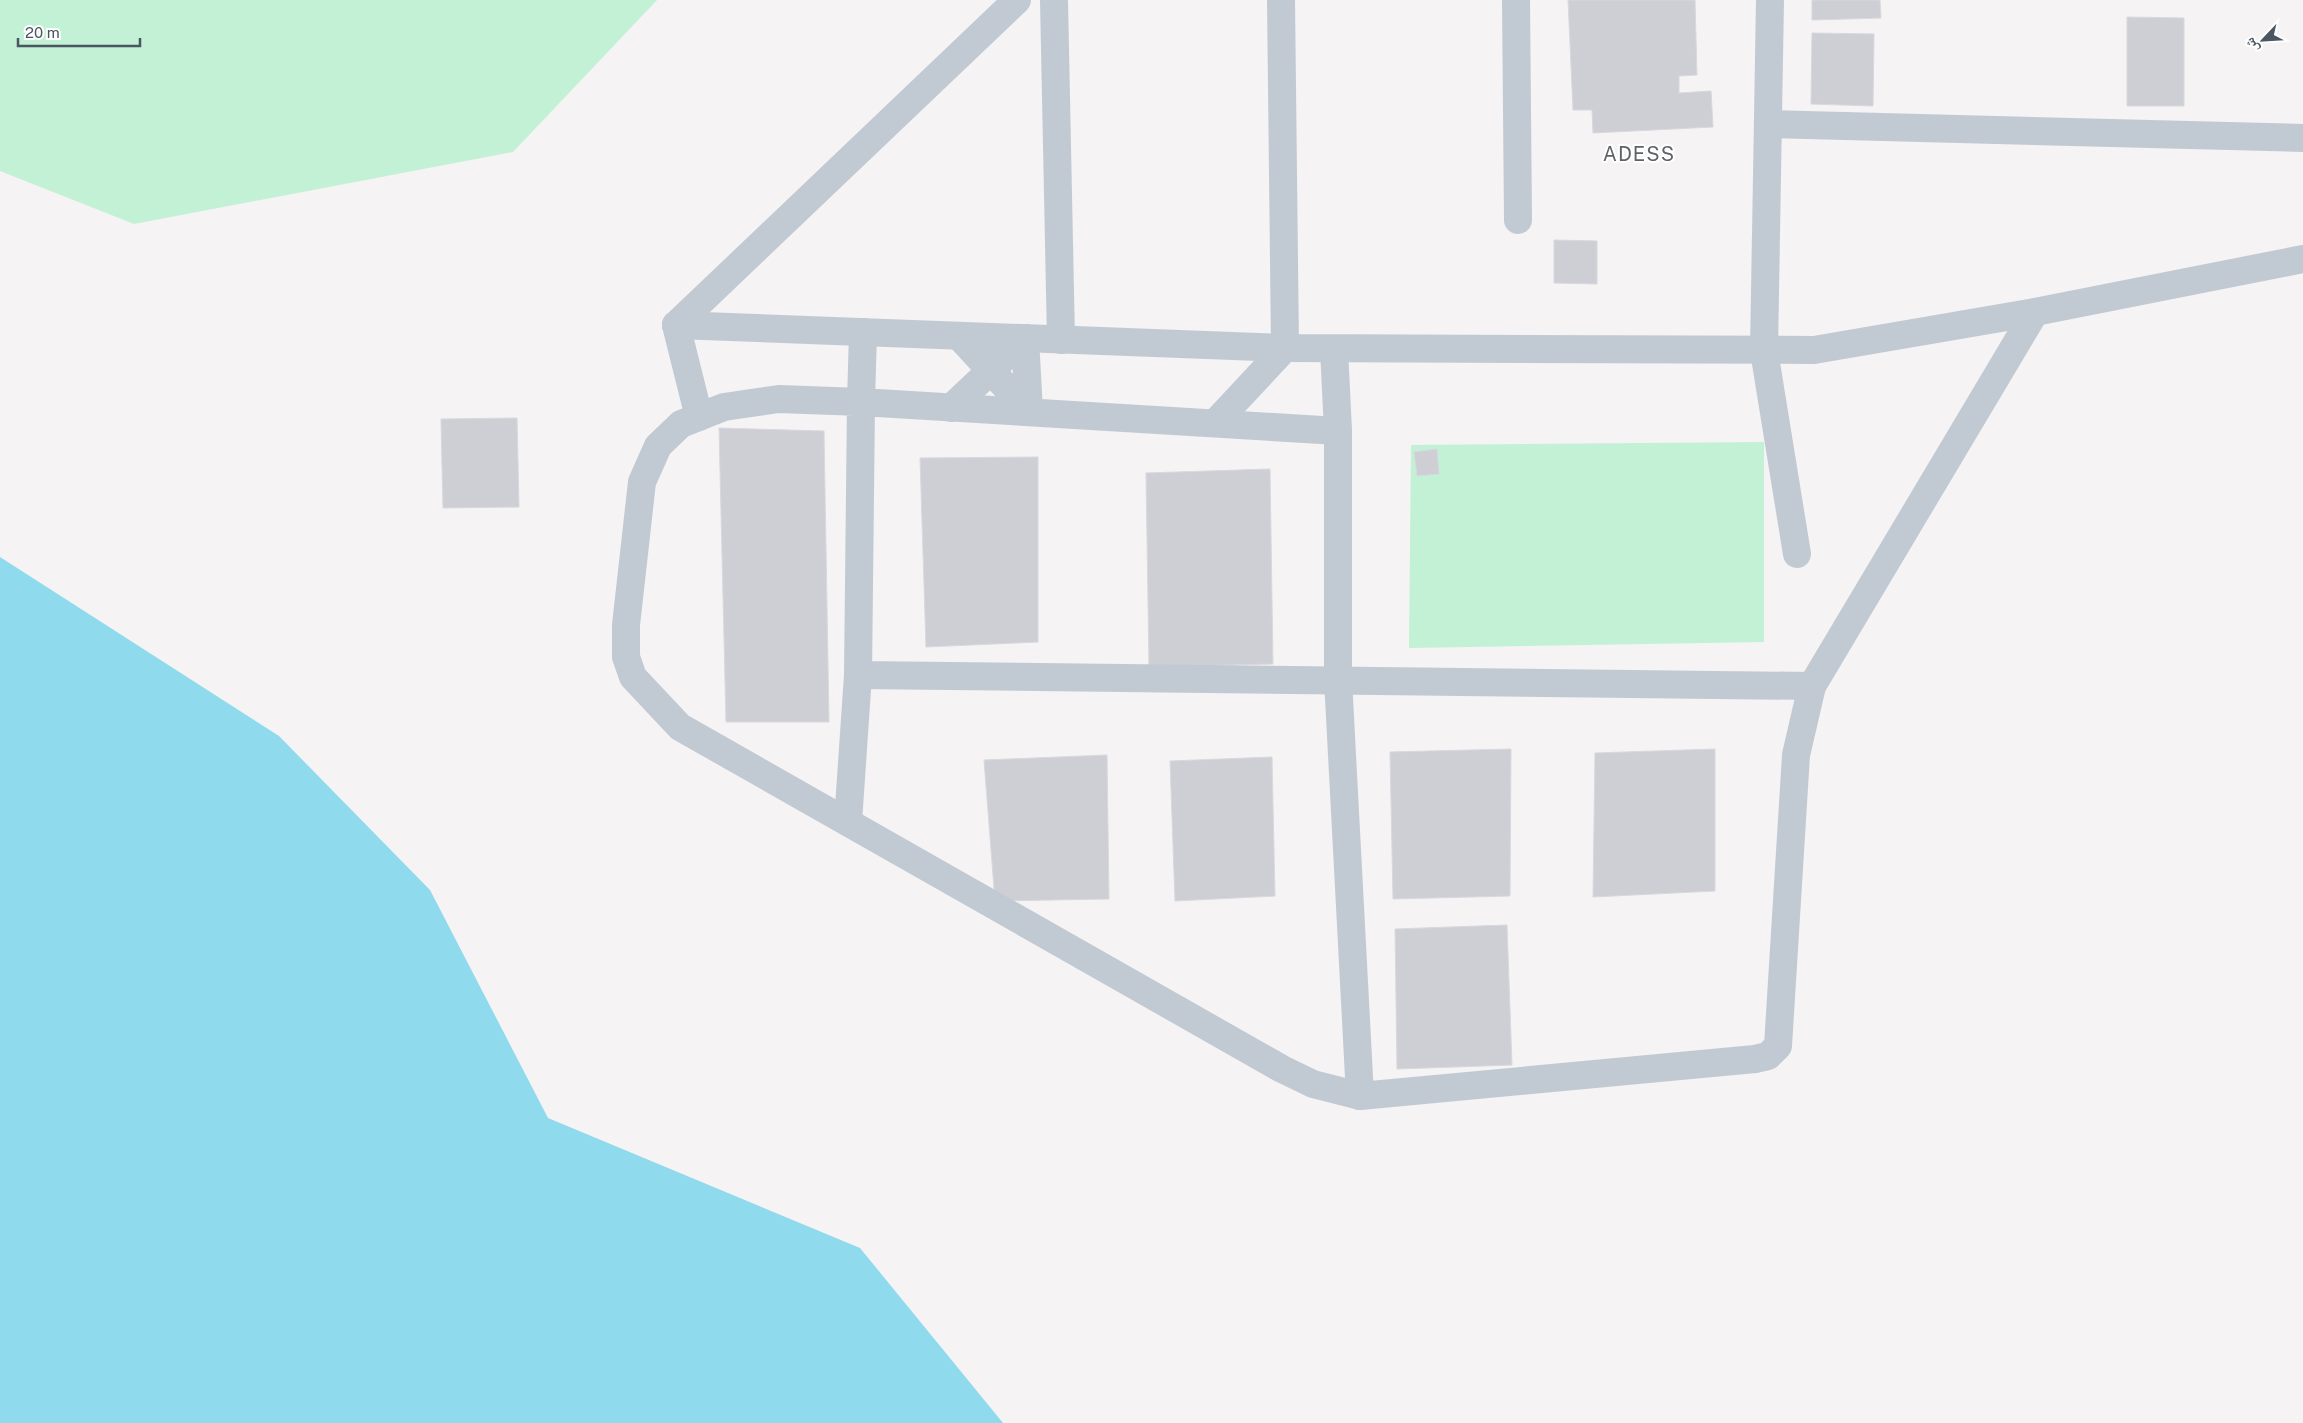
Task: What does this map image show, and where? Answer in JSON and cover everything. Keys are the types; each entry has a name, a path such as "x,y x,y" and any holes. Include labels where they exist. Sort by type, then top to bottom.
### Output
{"street":[{"path":"676,325 1017,0"},
{"path":"1054,0 1061,340"},
{"path":"1215,423 1285,348 1281,0"},
{"path":"1516,0 1518,220"},
{"path":"1770,0 1764,351 1797,554"},
{"path":"1768,124 2303,138"},
{"path":"676,325 1285,348 1814,350 2035,312 2303,259"},
{"path":"1338,431 861,402 779,400 724,407 681,424 658,446 642,482 626,625 626,657 633,677 680,727 1282,1069 1313,1084 1360,1096 1755,1059 1768,1056 1778,1046 1796,755 1812,686 2035,312"},
{"path":"676,325 699,417"},
{"path":"848,822 858,675 863,332"},
{"path":"959,336 1028,412"},
{"path":"951,408 1025,338"},
{"path":"1025,338 1028,412"},
{"path":"1334,349 1338,431 1338,679 1360,1096"},
{"path":"858,675 1338,679 1812,686"}],"green space":[{"path":"0,0 657,0 513,152 134,224 0,171"},
{"path":"1764,442 1764,642 1409,648 1411,445"}],"water":[{"path":"0,557 279,736 430,890 548,1118 860,1248 1003,1423 0,1423"}],"building":[{"path":"1568,0 1695,0 1697,75 1679,76 1679,93 1711,91 1713,127 1593,133 1592,110 1573,110"},
{"path":"1812,0 1880,0 1881,18 1812,20"},
{"path":"2127,17 2184,18 2184,106 2127,106"},
{"path":"1812,33 1874,34 1873,106 1811,104"},
{"path":"1554,240 1597,241 1597,284 1554,283"},
{"path":"517,418 519,507 443,508 441,419"},
{"path":"719,428 824,431 829,722 726,722"},
{"path":"1437,449 1439,474 1417,476 1414,452"},
{"path":"1038,457 1038,642 926,647 920,458"},
{"path":"1270,469 1273,664 1149,667 1146,473"},
{"path":"1511,749 1510,896 1393,899 1390,752"},
{"path":"1715,749 1715,891 1593,897 1595,753"},
{"path":"1107,755 1109,899 995,901 984,760"},
{"path":"1272,757 1275,896 1175,901 1170,761"},
{"path":"1507,925 1512,1065 1397,1069 1395,929"}],"district":[{"name":"ADESS","path":"1639,154"}]}
